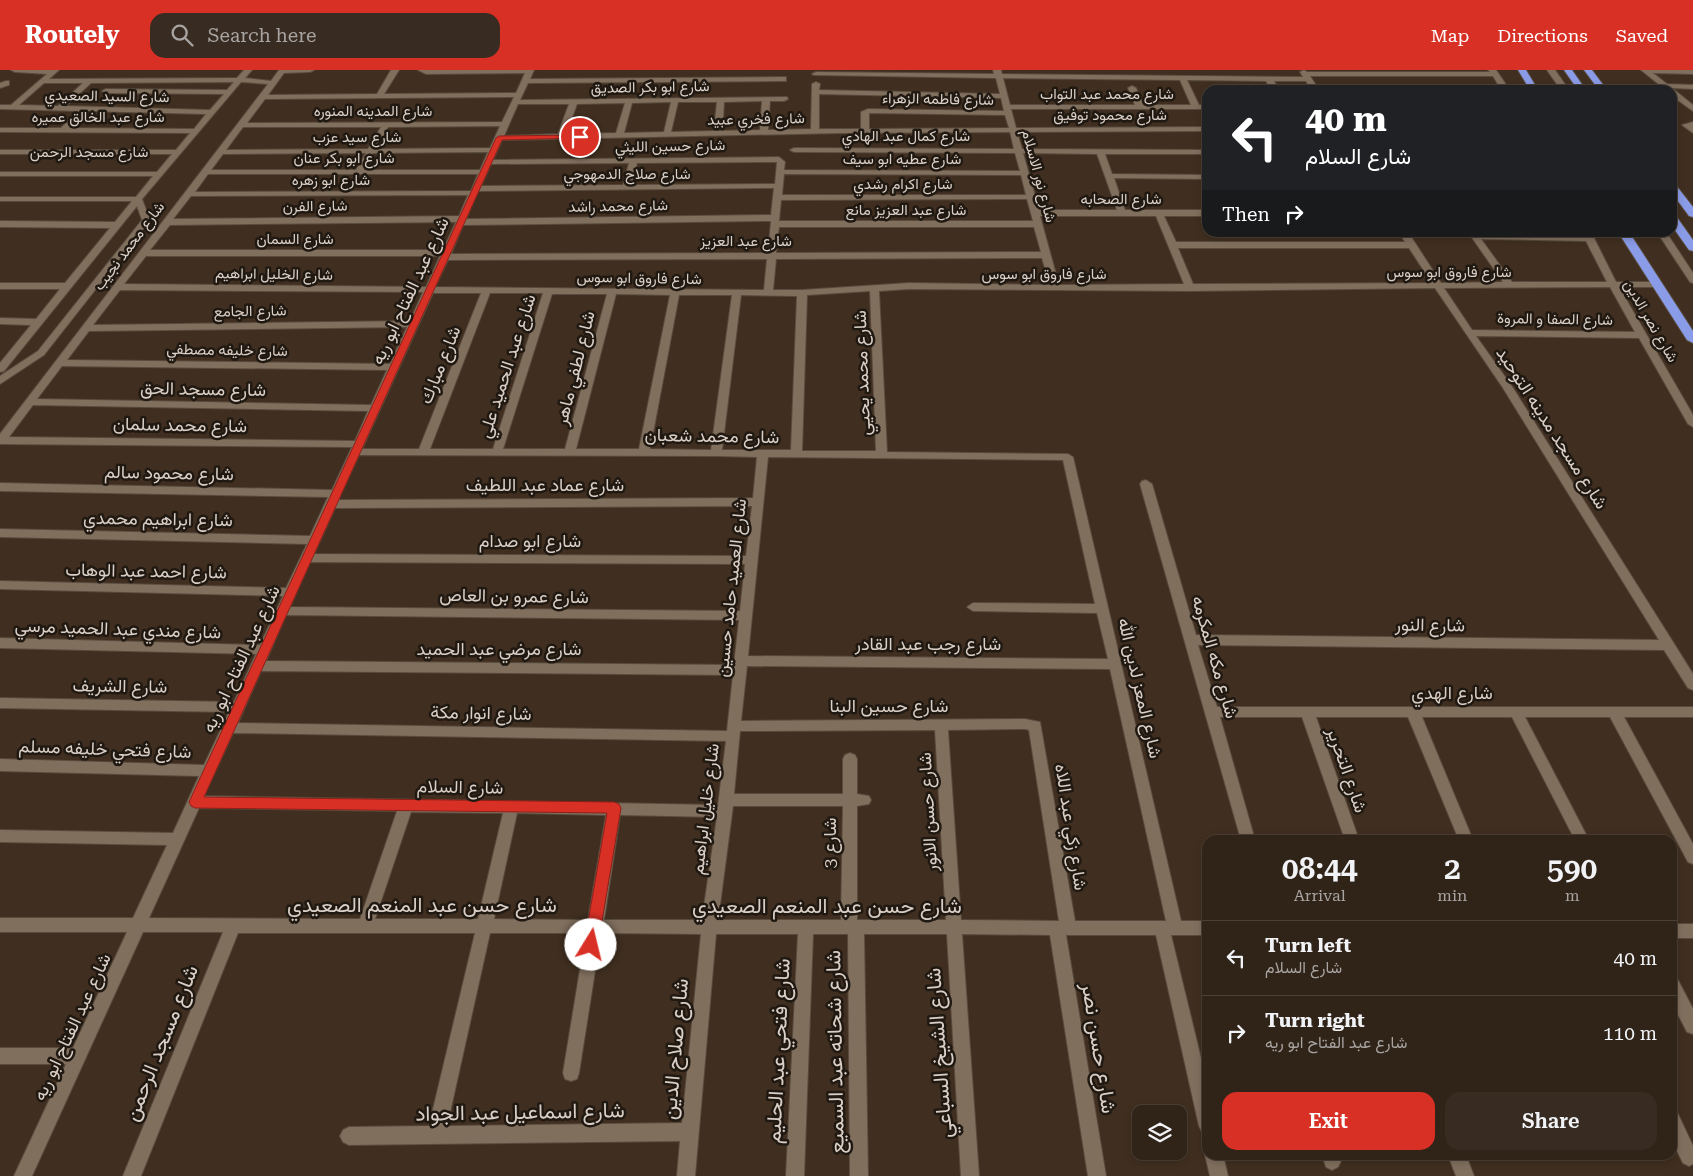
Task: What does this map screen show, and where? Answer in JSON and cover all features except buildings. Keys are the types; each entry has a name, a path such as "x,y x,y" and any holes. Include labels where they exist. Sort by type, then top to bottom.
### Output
{"highway":[{"path":"1522,70 1531,85"},
{"path":"1568,70 1578,85"},
{"path":"1588,70 1598,85"},
{"path":"1677,193 1693,214"},
{"path":"1677,225 1693,248"},
{"path":"1626,237 1693,340"}],"street":[{"path":"14,70 54,71"},
{"name":"شارع محمد نجيب","path":"0,369 5,356 37,322 138,199 248,70"},
{"path":"282,71 310,70"},
{"path":"379,96 395,70"},
{"path":"422,70 426,72 530,70"},
{"name":"شارع عبد الفتاح ابو ريه","path":"23,1176 431,290 530,70"},
{"path":"697,80 699,70"},
{"path":"1551,70 1562,85"},
{"path":"1646,70 1693,72"},
{"path":"1646,70 1664,85"},
{"path":"14,107 54,71"},
{"name":"شارع محمد نجيب","path":"0,440 282,71"},
{"path":"815,132 816,72 1101,74 1229,81 1269,79 1305,74 1493,72 1501,85"},
{"name":"شارع نور الاسلام","path":"998,74 1055,288"},
{"path":"1305,74 1312,85"},
{"path":"1184,78 1196,107"},
{"path":"525,81 783,79"},
{"path":"1269,79 1272,85"},
{"path":"43,81 239,82 256,80 273,83"},
{"path":"60,108 89,81"},
{"path":"1677,88 1693,87"},
{"path":"1132,88 1140,107"},
{"path":"106,91 229,92"},
{"path":"816,92 1004,96"},
{"name":"شارع ابو بكر الصديق","path":"262,97 379,96 517,98 574,101 784,99"},
{"path":"1677,96 1693,109"},
{"path":"764,134 766,99"},
{"path":"667,135 675,100"},
{"path":"719,120 721,100"},
{"path":"561,137 574,101"},
{"path":"619,136 629,101"},
{"name":"شارع السيد الصعيدي","path":"0,107 213,112"},
{"name":"شارع محمد عبد التواب","path":"1008,110 1202,107"},
{"path":"63,130 84,109"},
{"name":"شارع فاطمه الزهراء","path":"865,130 866,112 1008,110"},
{"path":"360,172 386,124"},
{"name":"شارع المدينه المنوره","path":"241,125 506,124"},
{"path":"1693,124 1686,125 1693,131"},
{"name":"شارع فخري عبيد","path":"497,144 561,137 764,134 865,130 1013,129"},
{"name":"شارع محمود توفيق","path":"1013,129 1202,129"},
{"name":"شارع عبد الخالق عميره","path":"0,130 197,130"},
{"name":"شارع سيد عزب","path":"220,152 372,151 497,144"},
{"name":"شارع كمال عبد الهادي","path":"794,150 1202,152"},
{"path":"1100,151 1122,213"},
{"name":"شارع مسجد الرحمن","path":"0,152 178,152"},
{"name":"شارع حسين الليثي","path":"486,167 634,160 777,159 781,161 779,172"},
{"path":"627,188 634,160"},
{"name":"شارع ابو بكر عنان","path":"205,172 360,172 486,167"},
{"path":"768,293 779,172"},
{"name":"شارع عطيه ابو سيف","path":"779,172 1024,173"},
{"path":"0,174 159,174"},
{"path":"1109,176 1202,177"},
{"name":"شارع صلاح الدمهوجي","path":"475,191 778,186"},
{"name":"شارع ابو زهره","path":"188,194 475,191"},
{"name":"شارع اكرام رشدي","path":"776,198 1031,197"},
{"path":"0,199 138,199 146,218 145,223 41,353 0,381"},
{"name":"شارع الصحابه","path":"1035,213 1202,213"},
{"path":"1159,213 1190,288"},
{"name":"شارع محمد راشد","path":"462,221 774,221"},
{"name":"شارع الفرن","path":"167,222 462,221"},
{"name":"شارع عبد العزيز مانع","path":"774,221 1038,224"},
{"path":"0,224 117,225"},
{"name":"شارع مسجد مدينه التوحيد","path":"1406,237 1469,333 1508,388 1693,685"},
{"path":"1475,237 1510,286"},
{"name":"شارع نصر الدين","path":"1588,237 1613,285 1693,424"},
{"path":"1664,237 1693,280"},
{"path":"1172,244 1411,245"},
{"name":"شارع السمان","path":"144,253 446,255"},
{"name":"شارع عبد العزيز","path":"446,255 1046,255"},
{"name":"شارع فاروق ابو سوس","path":"431,290 802,294 909,286 1190,288 1657,284"},
{"path":"0,286 66,286"},
{"name":"شارع الخليل ابراهيم","path":"118,287 431,290"},
{"name":"شارع محمد يحيي","path":"874,289 882,456"},
{"name":"شارع مبارك","path":"423,452 487,290"},
{"name":"شارع عبد الحميد علي","path":"496,452 548,291"},
{"name":"شارع لطفي ماهر","path":"570,452 612,291"},
{"path":"644,453 675,292"},
{"path":"716,453 737,293"},
{"path":"796,454 802,294"},
{"path":"0,321 37,322"},
{"name":"شارع الجامع","path":"86,328 415,324"},
{"name":"شارع الصفا و المروة","path":"1469,333 1642,335"},
{"name":"شارع خليفه مصطفي","path":"59,364 395,368"},
{"name":"شارع مسجد الحق","path":"30,402 376,408"},
{"name":"شارع محمد سلمان","path":"0,440 358,448"},
{"name":"شارع محمد شعبان","path":"358,448 423,452 1068,457"},
{"name":"شارع العميد حامد حسين","path":"734,731 763,454"},
{"name":"شارع المعز لدين الله","path":"1068,457 1115,664 1202,1096"},
{"name":"شارع مكه المكرمه","path":"1146,484 1247,835"},
{"name":"شارع محمود سالم","path":"0,487 335,499"},
{"name":"شارع عماد عبد اللطيف","path":"335,499 758,502"},
{"name":"شارع ابراهيم محمدي","path":"0,534 316,540"},
{"name":"شارع ابو صدام","path":"308,558 752,560"},
{"name":"شارع احمد عبد الوهاب","path":"0,585 292,592"},
{"path":"973,607 1103,609"},
{"name":"شارع عمرو بن العاص","path":"283,612 746,616"},
{"name":"شارع النور","path":"1191,640 1669,645"},
{"name":"شارع مندي عبد الحميد مرسي","path":"0,643 265,650"},
{"name":"شارع رجب عبد القادر","path":"740,666 1115,664"},
{"name":"شارع مرضي عبد الحميد","path":"258,666 740,666"},
{"name":"شارع الشريف","path":"0,703 239,707"},
{"name":"شارع الهدي","path":"1211,712 1693,712"},
{"name":"شارع التحرير","path":"1307,712 1350,835"},
{"path":"1414,712 1464,835"},
{"path":"1516,712 1579,835"},
{"path":"1614,712 1693,858"},
{"name":"شارع حسين البنا","path":"734,731 941,724 1025,724 1035,726 1038,733"},
{"name":"شارع حسن الانور","path":"941,724 953,928"},
{"name":"شارع انوار مكة","path":"229,728 734,731"},
{"name":"شارع خليل ابراهيم","path":"709,927 734,731"},
{"name":"شارع زكي عبد اللاه","path":"1038,733 1062,927"},
{"name":"شارع 3","path":"850,759 857,800 853,927"},
{"name":"شارع فتحي خليفه مسلم","path":"0,765 209,771"},
{"name":"شارع السلام","path":"195,802 614,808 857,800"},
{"path":"365,927 406,805"},
{"path":"436,1135 512,806"},
{"path":"571,1073 614,808"},
{"path":"0,836 178,840"},
{"name":"شارع حسن عبد المنعم الصعيدي","path":"0,925 1202,928"},
{"name":"شارع مسجد الرحمن","path":"132,1176 232,926"},
{"name":"شارع صلاح الدين","path":"686,1176 709,927"},
{"name":"شارع فتحي عبد الحليم","path":"794,1176 806,927"},
{"name":"شارع شحاته عبد السميع","path":"853,927 859,1176"},
{"name":"شارع حسن نصر","path":"1062,927 1097,1176"},
{"name":"شارع الشيخ السباعي","path":"953,928 970,1176"},
{"path":"1677,931 1693,931"},
{"path":"1677,995 1693,1026"},
{"path":"0,1056 78,1056"},
{"path":"1677,1130 1690,1157"},
{"name":"شارع اسماعيل عبد الجواد","path":"349,1136 690,1132"},
{"path":"1215,1160 1219,1176"},
{"path":"1459,1160 1465,1176"}],"route":[{"path":"580,137 499,138 195,802 614,808 591,945"}]}
